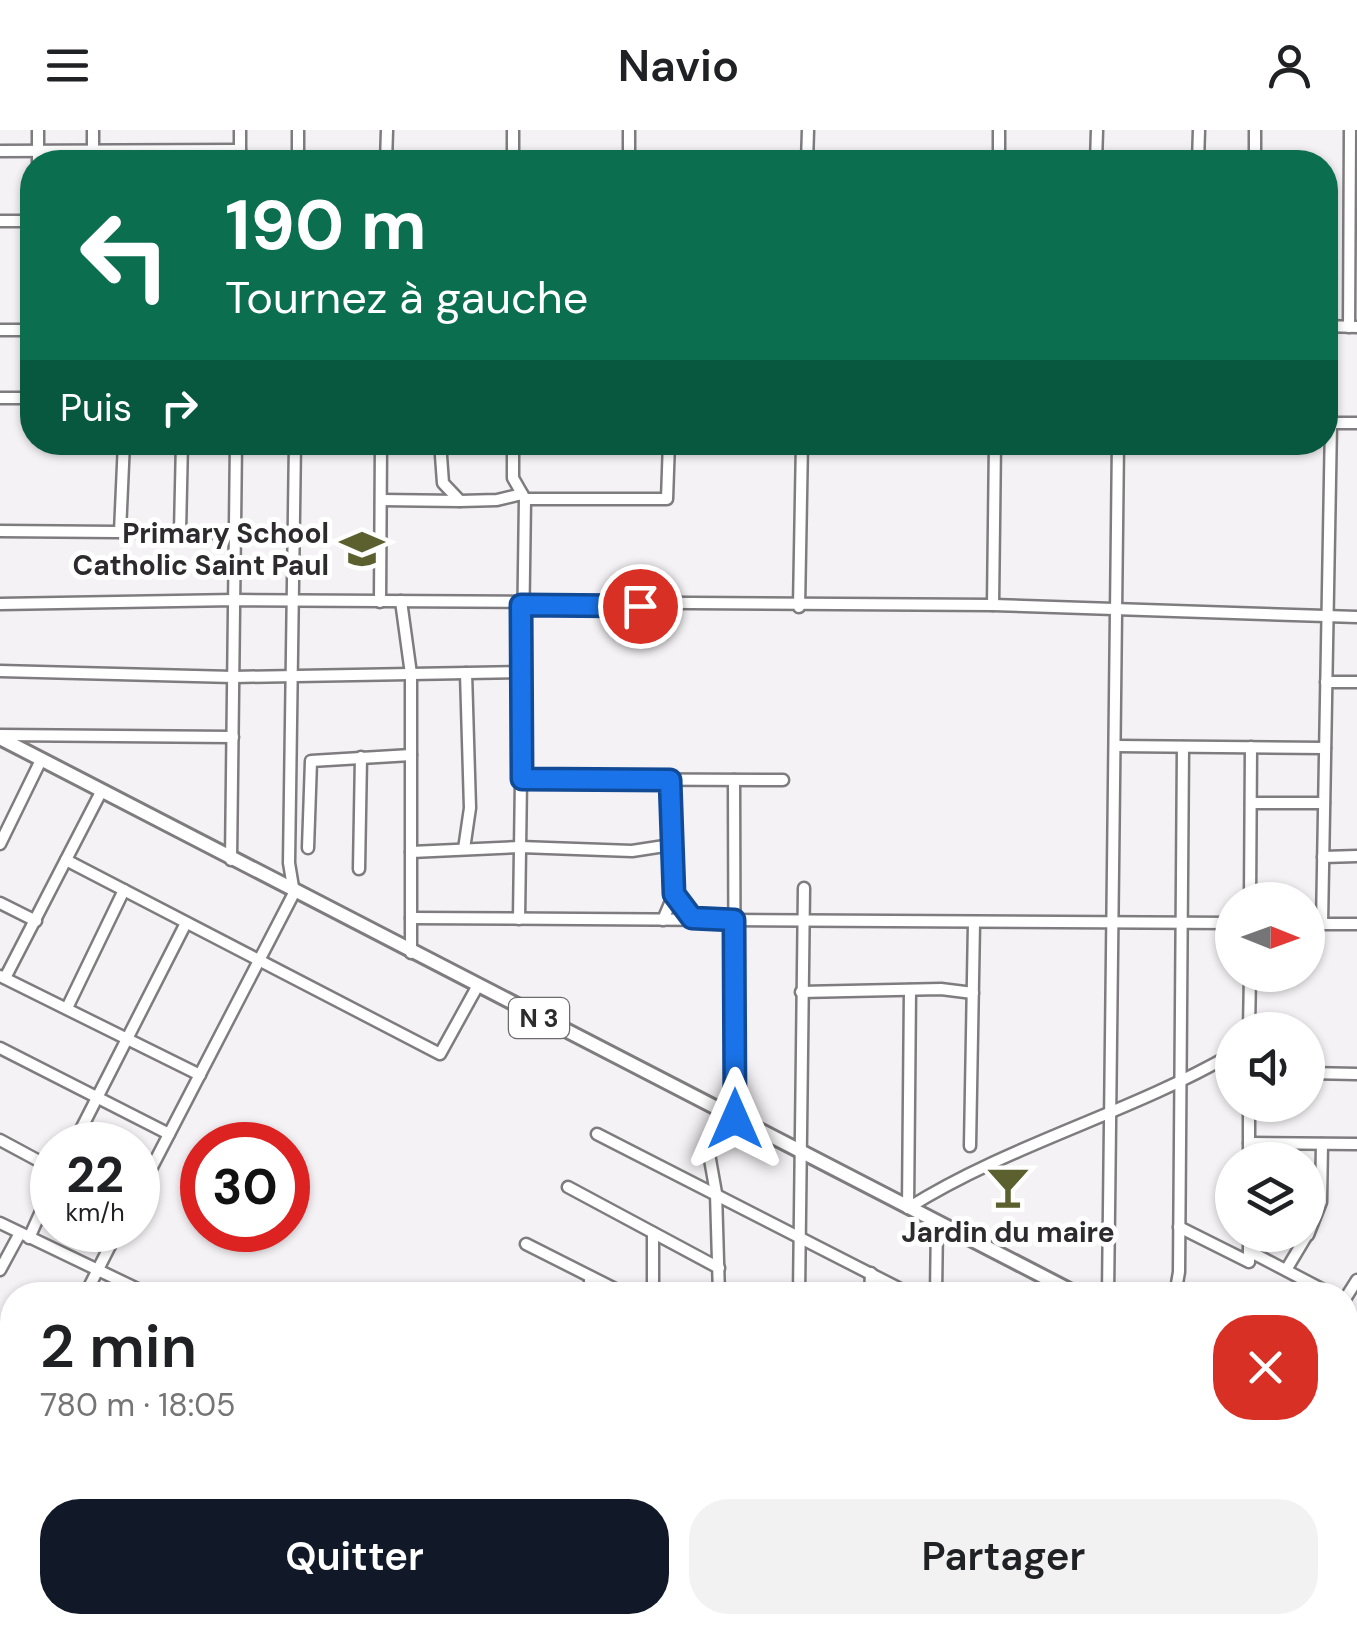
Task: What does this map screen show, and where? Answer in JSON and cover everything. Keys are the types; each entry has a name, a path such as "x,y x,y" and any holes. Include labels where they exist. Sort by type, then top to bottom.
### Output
{"main road":[{"name":"N 3","path":"0,737 231,861 937,1223 1040,1282"}],"street":[{"path":"240,130 240,150"},
{"path":"1350,130 1353,326"},
{"path":"120,532 123,455"},
{"path":"180,532 182,455"},
{"path":"231,861 236,455"},
{"path":"160,1151 294,893 288,863 295,455"},
{"path":"380,602 381,455"},
{"path":"441,455 443,483 460,501"},
{"path":"513,455 513,478 523,496 519,918"},
{"path":"381,500 498,500 523,496 668,499 669,455"},
{"path":"799,607 802,455"},
{"path":"993,605 995,455"},
{"path":"1108,1282 1118,455"},
{"path":"1323,882 1328,455"},
{"path":"430,499 443,483"},
{"path":"0,530 235,533"},
{"path":"0,604 235,600 799,607 993,605 1357,617"},
{"path":"401,601 411,674 411,953"},
{"path":"0,671 233,677 523,672"},
{"path":"464,850 470,808 466,673"},
{"path":"1326,682 1357,682"},
{"path":"0,737 232,738"},
{"path":"1116,746 1325,748"},
{"path":"1175,1282 1179,1227 1183,746"},
{"path":"1250,882 1251,747"},
{"path":"308,848 311,761 411,755"},
{"path":"359,869 361,757"},
{"path":"0,844 3,830 41,760"},
{"path":"522,779 783,780"},
{"path":"663,920 674,894 670,780"},
{"path":"734,780 735,1119"},
{"path":"101,792 36,920 2,977 200,1075"},
{"path":"1251,803 1324,802"},
{"path":"411,852 520,846 632,851 671,844"},
{"path":"1323,857 1357,856"},
{"path":"66,860 440,1054 477,987"},
{"path":"799,1282 804,888"},
{"path":"67,1008 124,890"},
{"path":"674,894 692,918"},
{"path":"0,903 36,920"},
{"path":"411,918 1215,923"},
{"path":"86,1122 186,923"},
{"path":"970,1146 974,923"},
{"path":"1325,924 1357,924"},
{"path":"908,1208 910,990"},
{"path":"801,992 973,993"},
{"path":"0,1048 169,1134"},
{"path":"908,1208 969,1170 1110,1115 1215,1064"},
{"path":"1325,1074 1357,1074"},
{"path":"598,1134 888,1282"},
{"path":"0,1140 30,1156"},
{"path":"1325,1144 1357,1144"},
{"path":"708,1148 716,1194 719,1282"},
{"path":"568,1187 719,1268"},
{"path":"0,1223 125,1282"},
{"path":"936,1282 937,1223"},
{"path":"0,1270 30,1226"},
{"path":"1179,1227 1215,1245"},
{"path":"653,1234 653,1282"},
{"path":"526,1244 600,1282"},
{"path":"91,1282 106,1252"},
{"path":"1229,1252 1249,1262 1249,1252"},
{"path":"1253,1252 1309,1282"},
{"path":"1286,1270 1297,1252"},
{"path":"871,1273 871,1282"},
{"path":"590,1277 590,1282"}],"place":[{"name":"Primary School Catholic Saint Paul","path":"362,549"},
{"name":"Jardin du maire","path":"1008,1187"}],"route":[{"path":"640,606 521,605 522,779 670,780 674,894 692,918 734,920 735,1119"}]}
